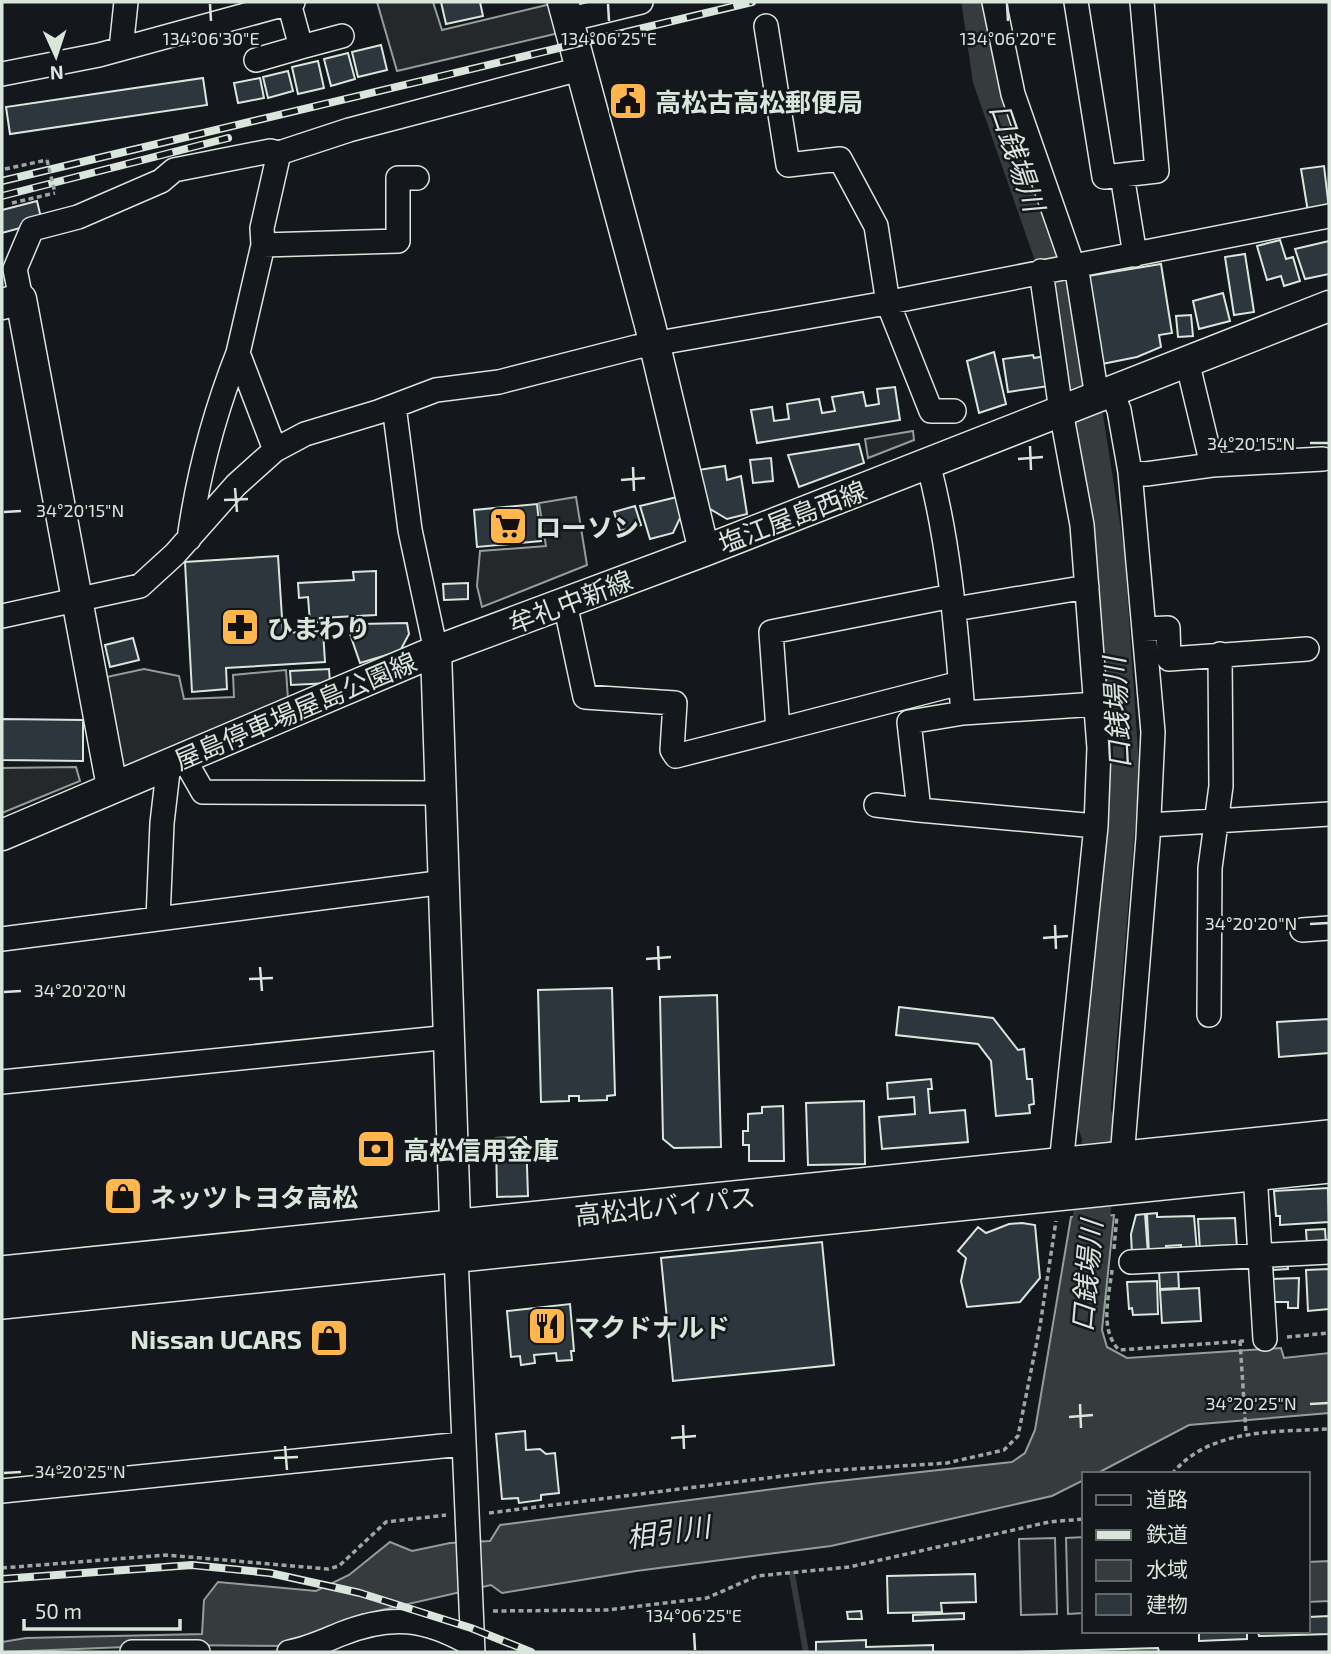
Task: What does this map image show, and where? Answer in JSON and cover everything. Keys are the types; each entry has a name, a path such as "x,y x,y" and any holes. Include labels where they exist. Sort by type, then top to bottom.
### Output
{"highway":[{"name":"高松北バイパス","path":"2,1274 456,1241 1061,1183 1117,1176 1329,1138"},
{"name":"高松北バイパス","path":"1117,1176 1255,1173 1329,1165"},
{"name":"高松北バイパス","path":"2,1301 456,1241"}],"main road":[{"name":"塩江屋島西線","path":"565,11 654,344 704,551 1329,306"},
{"path":"2,835 112,787 76,602 11,301"},
{"name":"牟礼中新線","path":"436,651 704,551"},
{"name":"屋島停車場屋島公園線","path":"112,787 436,651 456,1241"}],"street":[{"path":"121,49 126,2"},
{"path":"2,74 121,49 257,7 291,2 301,47"},
{"path":"565,11 641,2"},
{"path":"993,2 1013,94 1073,266 1086,401 1082,525 1097,704 1099,786 1061,1183"},
{"path":"1076,2 1104,177 1157,171 1142,2"},
{"path":"766,26 789,165 840,159 876,226 888,303 931,411 954,411"},
{"path":"256,60 342,36"},
{"path":"11,301 15,269 32,229 78,217 161,181 174,170 270,151 279,153 349,130 580,69"},
{"path":"189,539 196,487 213,422 238,353 263,245 262,228 279,153"},
{"path":"1122,175 1135,255"},
{"path":"263,245 398,241 398,178 417,178"},
{"path":"2,616 140,586 189,539 236,485 275,450 305,434 436,390 499,382 654,344 888,303 1329,216"},
{"path":"1043,271 1086,401"},
{"path":"238,353 275,450"},
{"path":"1187,361 1212,465"},
{"path":"1086,401 1119,410 1130,472 1153,732 1149,825 1117,1176"},
{"path":"394,406 410,530 436,651"},
{"path":"1130,472 1146,474 1212,465 1322,459"},
{"path":"928,463 937,496 954,603 963,713"},
{"path":"778,730 771,632 954,603 1087,587"},
{"path":"565,603 585,696 675,703 672,750 676,756 960,683"},
{"path":"1144,629 1168,628 1169,659 1307,649"},
{"path":"1209,1014 1210,868 1222,786 1220,654"},
{"path":"905,697 919,810"},
{"path":"909,722 963,713 1097,704"},
{"path":"176,760 202,792 441,793"},
{"path":"158,919 162,823 176,760"},
{"path":"876,806 1096,826"},
{"path":"1149,825 1329,814"},
{"path":"2,939 445,882"},
{"path":"1302,930 1329,928"},
{"path":"2,1082 450,1037"},
{"path":"1255,1173 1265,1339"},
{"path":"456,1241 472,1648"},
{"path":"1131,1262 1329,1252"},
{"path":"2,1492 462,1444"},
{"path":"289,1652 323,1647 371,1622 392,1619 433,1626 472,1648"},
{"path":"132,1652 198,1652"}],"path":[{"path":"5,170 47,160 55,193 12,203"},
{"path":"1117,1176 1106,1327 1110,1340 1119,1349 1132,1351 1329,1333"},
{"path":"2,1568 166,1555 328,1569 339,1566 386,1522 467,1524 491,1513 823,1471 947,1463 1004,1450 1018,1436 1040,1326 1061,1183"},
{"path":"1240,1341 1247,1433"},
{"path":"1175,1472 1211,1446 1247,1433 1329,1429"},
{"path":"470,1602 607,1610 707,1598 757,1576 849,1567 1049,1522 1082,1519"}],"shaded area":[{"path":"377,2 433,2 442,30 555,3 563,32 397,71"},
{"path":"913,431 914,440 868,458 865,439"},
{"path":"576,497 587,565 482,607 477,586 480,551 546,546 539,503"},
{"path":"144,669 179,676 184,699 234,697 233,675 286,670 288,699 120,771 102,678"},
{"path":"76,767 80,781 2,813 2,768"},
{"path":"1082,1537 1082,1613 1068,1614 1066,1538"},
{"path":"1055,1538 1057,1614 1021,1615 1019,1539"}],"water":[{"name":"相引川","path":"1114,1215 1102,1330 1107,1347 1127,1358 1281,1348 1284,1358 1329,1353 1329,1413 1189,1425 1100,1472 1082,1472 1082,1481 1052,1496 831,1546 636,1571 502,1593 491,1585 360,1615 359,1623 297,1646 176,1645 2,1652 2,1642 26,1638 202,1634 204,1600 218,1582 316,1591 349,1575 390,1542 412,1551 450,1543 490,1541 500,1525 820,1483 1012,1462 1025,1453 1035,1430 1071,1217"},
{"path":"1329,1561 1329,1601 1310,1602 1310,1562"}],"building":[{"path":"441,2 480,2 483,16 446,24"},
{"path":"381,45 387,70 358,77 352,52"},
{"path":"348,53 355,79 331,86 324,59"},
{"path":"318,61 324,88 298,94 292,67"},
{"path":"288,71 293,91 268,98 263,77"},
{"path":"203,78 207,105 10,134 6,107"},
{"path":"260,78 264,98 238,103 234,83"},
{"path":"1324,166 1329,209 1308,212 1301,169"},
{"path":"37,201 42,222 2,233 2,210"},
{"path":"1280,240 1286,259 1293,257 1300,281 1284,286 1281,276 1267,280 1257,246"},
{"path":"1329,241 1329,274 1305,279 1295,249"},
{"path":"1245,254 1254,312 1234,315 1225,257"},
{"path":"1161,264 1172,333 1159,335 1161,347 1137,357 1102,364 1088,276"},
{"path":"1223,293 1230,321 1199,329 1193,301"},
{"path":"1191,315 1193,336 1178,337 1176,316"},
{"path":"994,352 1006,404 979,413 967,361"},
{"path":"1033,355 1034,358 1045,356 1049,386 1008,392 1003,359"},
{"path":"895,387 900,420 757,443 751,410 772,407 774,421 789,419 787,404 819,399 822,413 835,411 832,397 863,392 866,406 879,404 877,389"},
{"path":"859,444 864,463 799,487 788,455"},
{"path":"771,458 773,481 753,483 750,460"},
{"path":"725,466 727,480 741,476 747,514 727,519 705,506 698,470"},
{"path":"677,497 681,516 673,533 650,539 640,506"},
{"path":"537,504 541,541 477,547 474,510"},
{"path":"635,506 641,525 620,531 614,512"},
{"path":"278,556 283,633 323,631 325,662 226,668 227,689 192,692 185,562"},
{"path":"376,571 376,615 320,618 320,622 310,623 308,597 299,598 298,583 354,580 353,572"},
{"path":"468,583 468,599 444,600 443,584"},
{"path":"407,623 409,634 400,651 360,663 349,631 359,631 360,624"},
{"path":"133,638 139,660 110,667 105,645"},
{"path":"329,669 330,683 291,685 290,671"},
{"path":"2,719 83,720 83,761 2,760"},
{"path":"612,988 615,1095 607,1096 607,1100 579,1101 579,1096 569,1096 569,1101 541,1102 538,990"},
{"path":"717,995 721,1147 674,1148 663,1139 660,997"},
{"path":"899,1007 993,1018 1018,1050 1024,1049 1027,1079 1032,1079 1034,1104 1029,1105 1030,1113 996,1116 991,1061 978,1044 896,1035"},
{"path":"1329,1019 1329,1053 1279,1057 1277,1022"},
{"path":"931,1079 932,1089 928,1089 930,1113 965,1110 968,1142 882,1149 879,1117 915,1114 914,1097 888,1099 887,1083"},
{"path":"864,1101 865,1164 808,1165 806,1103"},
{"path":"783,1106 784,1161 749,1161 749,1145 743,1145 743,1131 748,1131 748,1114 762,1113 762,1107"},
{"path":"526,1137 528,1196 497,1197 496,1138"},
{"path":"1328,1188 1329,1222 1280,1225 1280,1216 1276,1216 1274,1191"},
{"path":"1157,1213 1157,1217 1194,1216 1197,1251 1181,1252 1181,1245 1166,1246 1167,1253 1149,1254 1147,1214"},
{"path":"1145,1214 1148,1254 1132,1255 1131,1234 1136,1215"},
{"path":"1235,1218 1237,1248 1200,1250 1198,1219"},
{"path":"1009,1224 1035,1225 1040,1278 1020,1302 967,1307 961,1281 966,1258 958,1251 978,1227 986,1233"},
{"path":"1325,1229 1326,1245 1307,1246 1306,1230"},
{"path":"822,1242 834,1365 673,1381 661,1258"},
{"path":"1287,1261 1288,1269 1273,1270 1272,1262"},
{"path":"1329,1269 1329,1309 1308,1311 1306,1270"},
{"path":"1178,1270 1179,1288 1160,1289 1159,1271"},
{"path":"1299,1278 1298,1308 1288,1308 1288,1302 1272,1302 1271,1279"},
{"path":"1157,1281 1158,1314 1133,1315 1132,1308 1129,1309 1127,1282"},
{"path":"1199,1288 1201,1321 1162,1323 1160,1290"},
{"path":"570,1304 574,1351 571,1351 572,1360 557,1361 556,1353 534,1355 535,1363 521,1365 520,1356 511,1357 507,1311"},
{"path":"525,1431 526,1450 540,1449 546,1454 555,1453 559,1493 541,1495 541,1500 519,1503 518,1498 502,1499 496,1434"},
{"path":"975,1574 976,1602 941,1603 942,1612 888,1613 887,1576"},
{"path":"861,1611 862,1619 848,1619 847,1612"},
{"path":"964,1613 964,1619 913,1621 913,1615"},
{"path":"1329,1616 1329,1634 1259,1636 1258,1633 1310,1633 1310,1617"},
{"path":"1199,1633 1247,1633 1247,1639 1199,1641"},
{"path":"866,1640 866,1647 933,1645 933,1652 816,1652 816,1642"},
{"path":"1158,1648 1159,1652 1012,1652"}],"waterway":[{"name":"口銭場川","path":"980,2 991,78 1065,291 1106,554 1121,773 1092,1113 1101,1136 1086,1265"},
{"path":"792,1574 806,1652"}],"railway":[{"path":"2,181 752,2"},
{"path":"2,196 228,138"},
{"path":"2,1579 192,1565 270,1573 360,1593 471,1628 531,1652"}],"place":[{"name":"高松古高松郵便局","path":"628,101"},
{"name":"ローソン","path":"508,526"},
{"name":"ひまわり","path":"240,627"},
{"name":"高松信用金庫","path":"376,1149"},
{"name":"ネッツトヨタ高松","path":"123,1196"},
{"name":"マクドナルド","path":"547,1326"},
{"name":"Nissan UCARS","path":"329,1338"}]}
